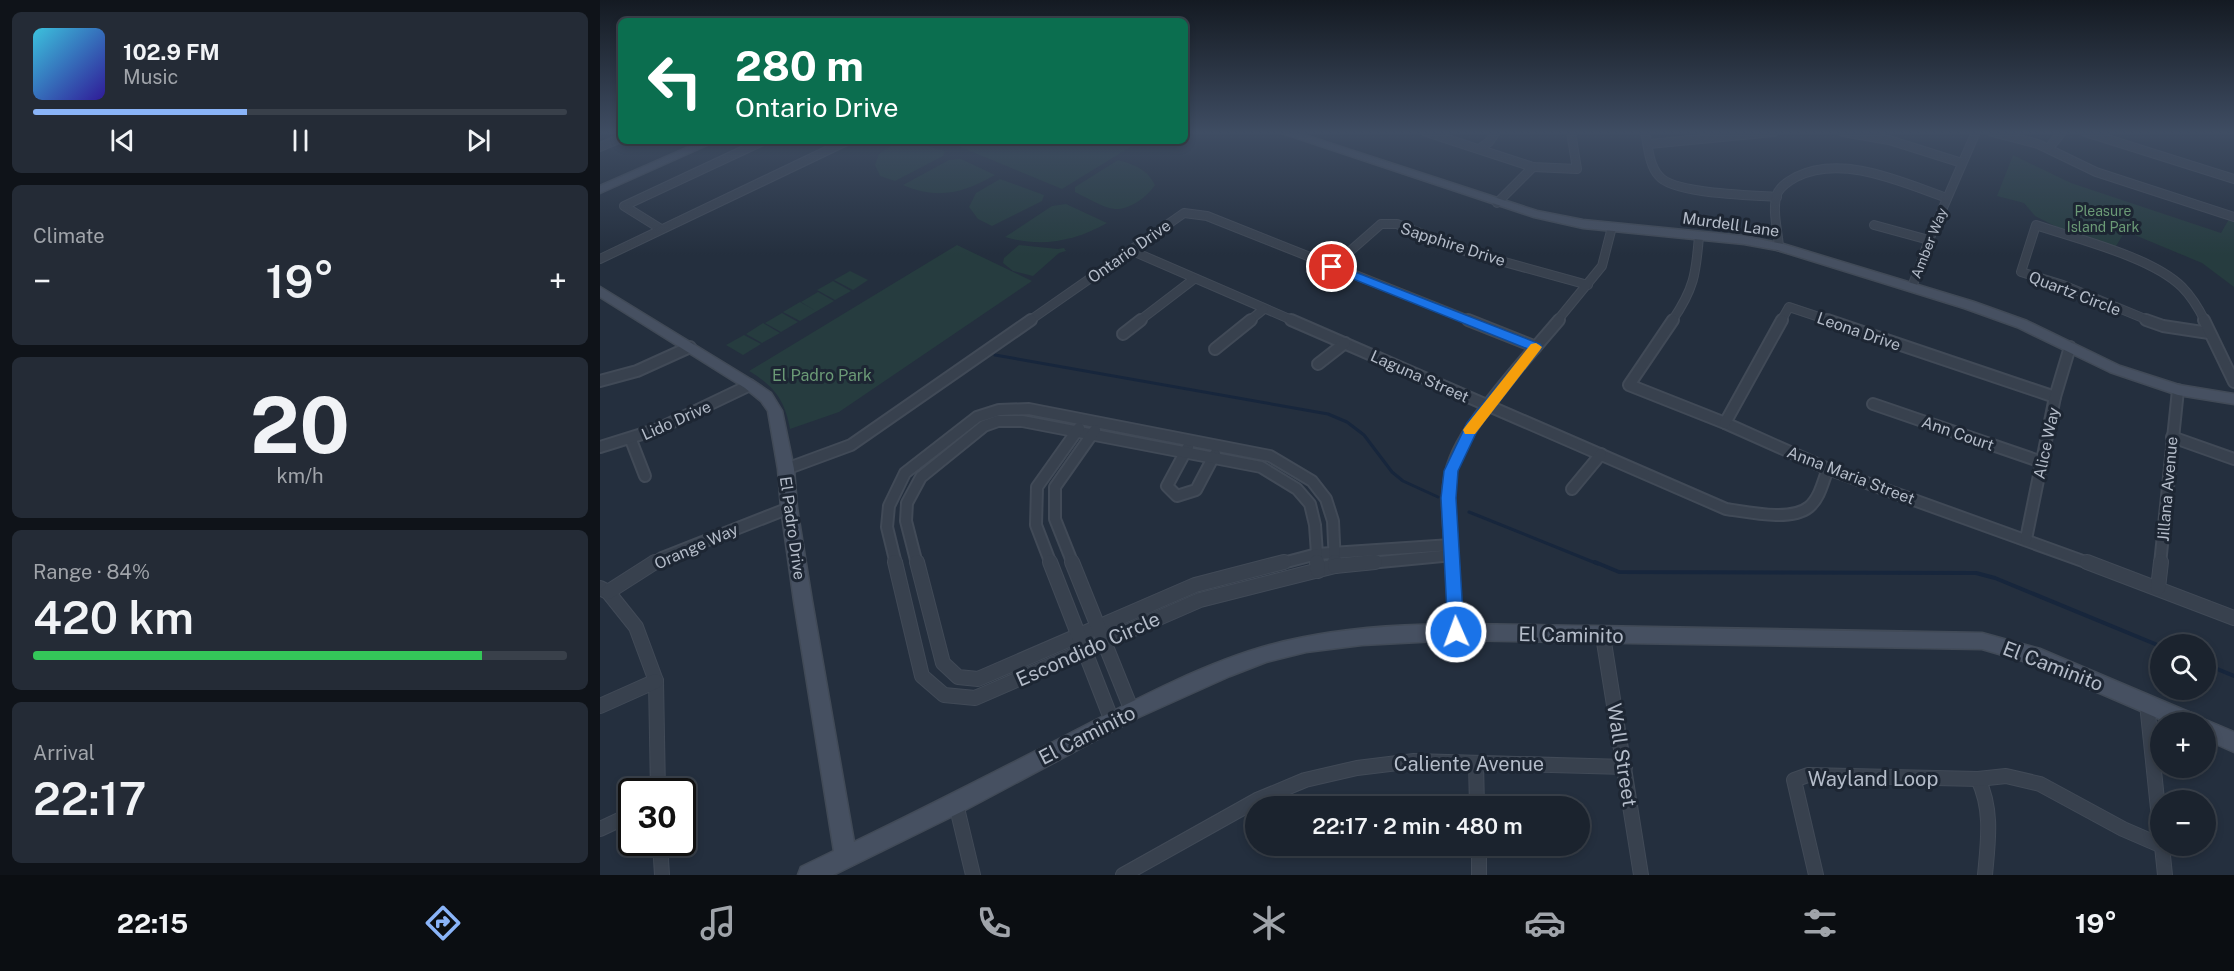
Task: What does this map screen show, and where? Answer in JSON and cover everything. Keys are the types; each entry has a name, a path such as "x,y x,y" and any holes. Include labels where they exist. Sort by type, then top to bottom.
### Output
{"street":[{"path":"600,183 623,173"},
{"path":"600,190 639,173"},
{"path":"662,229 624,206 695,173"},
{"path":"600,259 780,173"},
{"name":"Murdell Lane","path":"1406,173 1497,203 1545,216 1612,227 1744,240 1779,247 1912,287 2022,324 2115,369 2178,390 2234,399"},
{"path":"1497,203 1527,173"},
{"path":"1657,173 1671,186 1777,197"},
{"path":"1779,247 1777,197 1783,185 1801,173"},
{"path":"1867,173 1947,198"},
{"name":"Amber Way","path":"1912,287 1958,173"},
{"path":"2099,173 2234,217"},
{"path":"2214,173 2234,179"},
{"name":"Ontario Drive","path":"786,469 851,445 1184,213 1207,216 1536,347"},
{"name":"Sapphire Drive","path":"1332,267 1381,224 1397,224 1468,252 1588,285"},
{"path":"1874,225 1929,240"},
{"name":"Quartz Circle","path":"2209,333 2163,326 2118,310 2063,285 2021,272 2037,225 2154,268 2179,284 2194,302 2234,382"},
{"path":"1456,632 1448,498 1451,471 1472,427 1602,266 1607,254 1612,227"},
{"name":"Anna Maria Street","path":"1699,236 1696,274 1687,299 1629,385 1725,423 1828,470 2026,539 2234,618"},
{"name":"Laguna Street","path":"1130,250 1726,508 1758,513 1792,514 1810,507 1828,470"},
{"path":"1123,334 1194,279"},
{"name":"El Padro Drive","path":"600,291 750,385 766,396 775,411 846,856"},
{"name":"Leona Drive","path":"1725,423 1789,307 2055,397"},
{"path":"1215,349 1264,309"},
{"path":"1318,364 1344,343"},
{"path":"600,381 637,371 690,347"},
{"name":"Alice Way","path":"2026,539 2055,397 2070,347"},
{"name":"Lido Drive","path":"600,447 631,440 690,417 750,385"},
{"name":"Jillana Avenue","path":"2158,588 2178,390"},
{"name":"Ann Court","path":"1874,404 2042,462"},
{"name":"Escondido Circle","path":"1335,567 1333,521 1326,499 1311,481 1270,456 1029,409 999,410 976,417 905,473 889,506 887,527 922,676 944,695 975,698 1200,600 1335,567 1452,550"},
{"name":"Escondido Circle","path":"1318,571 1317,554 1316,525 1310,504 1297,489 1261,467 1022,421 998,421 984,426 921,477 908,503 906,521 943,663 958,677 978,679 1196,585 1317,554 1452,550"},
{"path":"1084,421 1037,487 1036,525 1112,722"},
{"path":"1099,423 1055,487 1055,519 1132,711"},
{"path":"2172,437 2234,459"},
{"path":"631,440 645,476"},
{"path":"1192,440 1167,486 1177,496 1196,490 1220,446"},
{"path":"940,445 951,451"},
{"path":"1572,489 1601,454"},
{"name":"Orange Way","path":"604,590 663,558 722,532 789,508"},
{"path":"1036,525 1055,519"},
{"path":"604,590 636,627 656,681 658,778"},
{"path":"908,617 929,609"},
{"name":"El Caminito","path":"808,875 957,804 1132,711 1223,670 1266,654 1306,644 1362,637 1456,632 1982,641 2033,655 2166,712"},
{"name":"Wall Street","path":"1603,636 1641,875"},
{"path":"600,706 656,681"},
{"path":"2147,704 2156,790"},
{"path":"2216,734 2234,742"},
{"name":"Caliente Avenue","path":"1123,875 1257,800 1305,780 1357,768 1414,761 1625,767"},
{"path":"1476,763 1477,796"},
{"name":"Wayland Loop","path":"1816,875 1794,780 1808,775 1978,779 2006,776 2040,784 2123,829 2150,840"},
{"path":"1978,779 1986,793 1988,812 1985,875"},
{"path":"957,804 973,875"},
{"path":"600,829 618,821"},
{"path":"661,856 662,875"},
{"path":"1479,856 1479,875"},
{"path":"2162,856 2165,875"}],"green space":[{"path":"879,173 911,173 895,181 880,176"},
{"path":"925,173 990,173 995,175 972,186 950,192 927,192 903,185"},
{"path":"1023,173 1088,173 1062,189"},
{"path":"1098,173 1146,173 1155,185 1143,198 1121,209 1100,204 1075,192 1075,187"},
{"name":"Pleasure Island Park","path":"2006,173 2050,173 2071,183 2221,233 2229,219 2234,221 2234,287 2202,263 2125,231 2115,248 2057,227 2035,216 2024,203 1997,196"},
{"path":"1000,179 1044,195 1042,201 992,226 978,219 969,207 976,193"},
{"path":"1066,204 1107,223 1083,234 1058,241 1031,242 1005,237 1052,206"},
{"name":"El Padro Park","path":"957,245 1032,281 839,412 790,429 785,410 777,395 765,382 749,371"},
{"path":"1019,245 1064,248 1066,251 1059,253 1033,276 1013,271 1003,263 1004,258"},
{"path":"850,271 868,280 853,290 834,280"},
{"path":"833,281 851,291 835,300 817,290"},
{"path":"818,292 834,301 800,321 783,312 800,302 816,311 801,302"},
{"path":"782,313 798,322 781,332 765,323"},
{"path":"763,323 780,333 762,343 746,334"},
{"path":"744,335 761,344 743,355 726,345"}],"waterway":[{"path":"995,355 1328,414 1347,422 1364,435 1392,472 1403,481 1438,497"},
{"path":"1469,512 1598,564"},
{"path":"1595,562 1619,572 1976,573 1995,578 2150,642"},
{"path":"2216,669 2234,676"}],"slow traffic":[{"path":"1470,430 1536,347"}],"route":[{"path":"1332,267 1536,347 1472,427 1451,471 1448,498 1451,545 1454,555 1456,632"}]}
